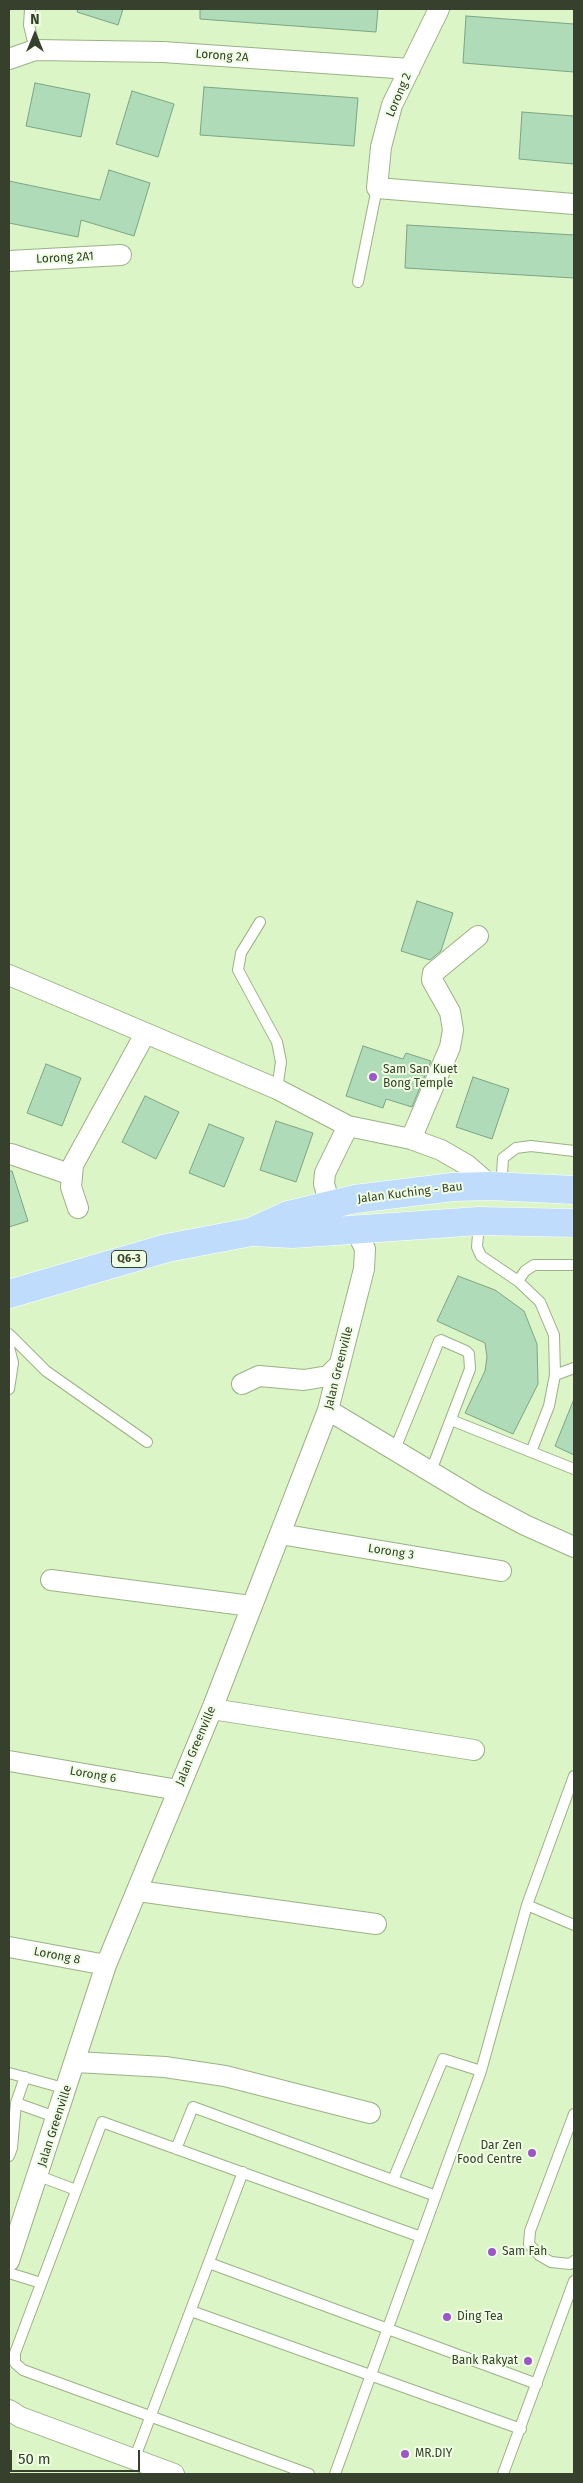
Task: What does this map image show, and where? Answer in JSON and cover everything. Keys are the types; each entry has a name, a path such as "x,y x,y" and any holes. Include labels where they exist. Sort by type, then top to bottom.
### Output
{"main road":[{"name":"Jalan Kuching - Bau","path":"251,1232 288,1215 330,1204 453,1187 574,1190"},
{"name":"Jalan Kuching - Bau","path":"9,1294 167,1248 251,1232 292,1234 479,1221 574,1223"}],"street":[{"name":"Lorong 2","path":"377,188 381,147 392,105 439,9"},
{"path":"9,58 35,50"},
{"name":"Lorong 2A","path":"35,50 163,52 410,69"},
{"path":"377,188 574,204"},
{"name":"Lorong 2A1","path":"9,261 121,255"},
{"path":"411,1139 450,1047 453,1030 450,1012 432,980 433,973 478,936"},
{"path":"9,975 278,1089 348,1126 411,1139 450,1155 500,1187"},
{"path":"78,1208 71,1187 72,1175 80,1152 145,1034"},
{"path":"330,1204 324,1184 325,1173 348,1126"},
{"path":"11,1154 72,1175"},
{"name":"Jalan Greenville","path":"9,2261 58,2118 106,1966 212,1708 328,1410 364,1269 365,1249 356,1230"},
{"path":"242,1384 259,1376 304,1380 328,1376 340,1364"},
{"path":"328,1410 525,1526 574,1547"},
{"name":"Lorong 3","path":"280,1534 501,1571"},
{"path":"51,1580 251,1606"},
{"path":"212,1708 474,1750"},
{"name":"Lorong 6","path":"9,1761 178,1790"},
{"path":"138,1891 376,1924"},
{"name":"Lorong 8","path":"9,1947 106,1966"},
{"path":"76,2062 165,2067 225,2076 370,2112"},
{"path":"9,2410 20,2417 174,2474"}],"lane":[{"path":"30,9 29,25 35,50"},
{"path":"358,282 377,188"},
{"path":"260,922 241,953 238,970 277,1042 281,1062 278,1089"},
{"path":"500,1187 503,1158 516,1148 531,1146 574,1151"},
{"path":"479,1221 477,1247 480,1256 518,1281 540,1302 554,1335 555,1375 549,1406 532,1452"},
{"path":"518,1281 524,1271 534,1265 574,1265"},
{"path":"9,1334 46,1371 147,1442"},
{"path":"395,1450 437,1344 441,1340 469,1354 470,1369 431,1471"},
{"path":"9,1346 13,1363 9,1389"},
{"path":"555,1375 574,1368"},
{"path":"451,1420 574,1469"},
{"path":"335,2474 481,2070 526,1905 574,1776"},
{"path":"526,1905 574,1925"},
{"path":"393,2180 443,2059 481,2070"},
{"path":"9,2072 67,2089"},
{"path":"9,2156 12,2148 16,2103 25,2077"},
{"path":"16,2103 58,2118"},
{"path":"176,2148 193,2107 436,2196"},
{"path":"574,2114 530,2231 529,2244 539,2255 551,2262 570,2264 574,2261"},
{"path":"309,2474 18,2367 15,2353 102,2122 421,2237"},
{"path":"134,2460 243,2172"},
{"path":"38,2176 76,2190"},
{"path":"209,2263 537,2384"},
{"path":"9,2273 41,2283"},
{"path":"504,2474 574,2281"},
{"path":"191,2311 521,2429"}],"building":[{"path":"78,9 123,9 118,25 77,12"},
{"path":"200,9 378,9 376,32 200,19"},
{"path":"466,16 574,24 574,72 463,63"},
{"path":"35,83 90,94 81,137 26,126"},
{"path":"204,87 358,98 354,146 200,135"},
{"path":"132,91 174,104 158,157 116,144"},
{"path":"522,112 574,116 574,164 519,159"},
{"path":"109,170 150,183 134,236 81,220 78,237 9,223 9,181 100,200"},
{"path":"407,225 574,235 574,278 405,268"},
{"path":"417,901 453,913 441,951 430,960 401,951"},
{"path":"363,1046 403,1059 406,1053 431,1061 412,1107 386,1099 383,1108 346,1096"},
{"path":"46,1064 81,1078 62,1126 27,1113"},
{"name":"Sam San Kuet Bong Temple","path":"473,1077 509,1089 492,1139 456,1127"},
{"path":"145,1096 179,1112 156,1159 122,1142"},
{"path":"276,1121 313,1133 296,1182 260,1170"},
{"path":"209,1124 244,1138 224,1187 189,1173"},
{"path":"9,1171 12,1171 28,1221 9,1227"},
{"path":"458,1276 495,1290 524,1311 537,1344 538,1384 513,1434 465,1413 485,1371 487,1357 485,1343 437,1321"},
{"path":"574,1399 574,1455 555,1446"}],"place":[{"name":"Sam San Kuet Bong Temple","path":"373,1077"},
{"name":"Dar Zen Food Centre","path":"532,2153"},
{"name":"Sam Fah","path":"492,2252"},
{"name":"Ding Tea","path":"447,2317"},
{"name":"Bank Rakyat","path":"528,2361"},
{"name":"MR.DIY","path":"405,2454"}]}
